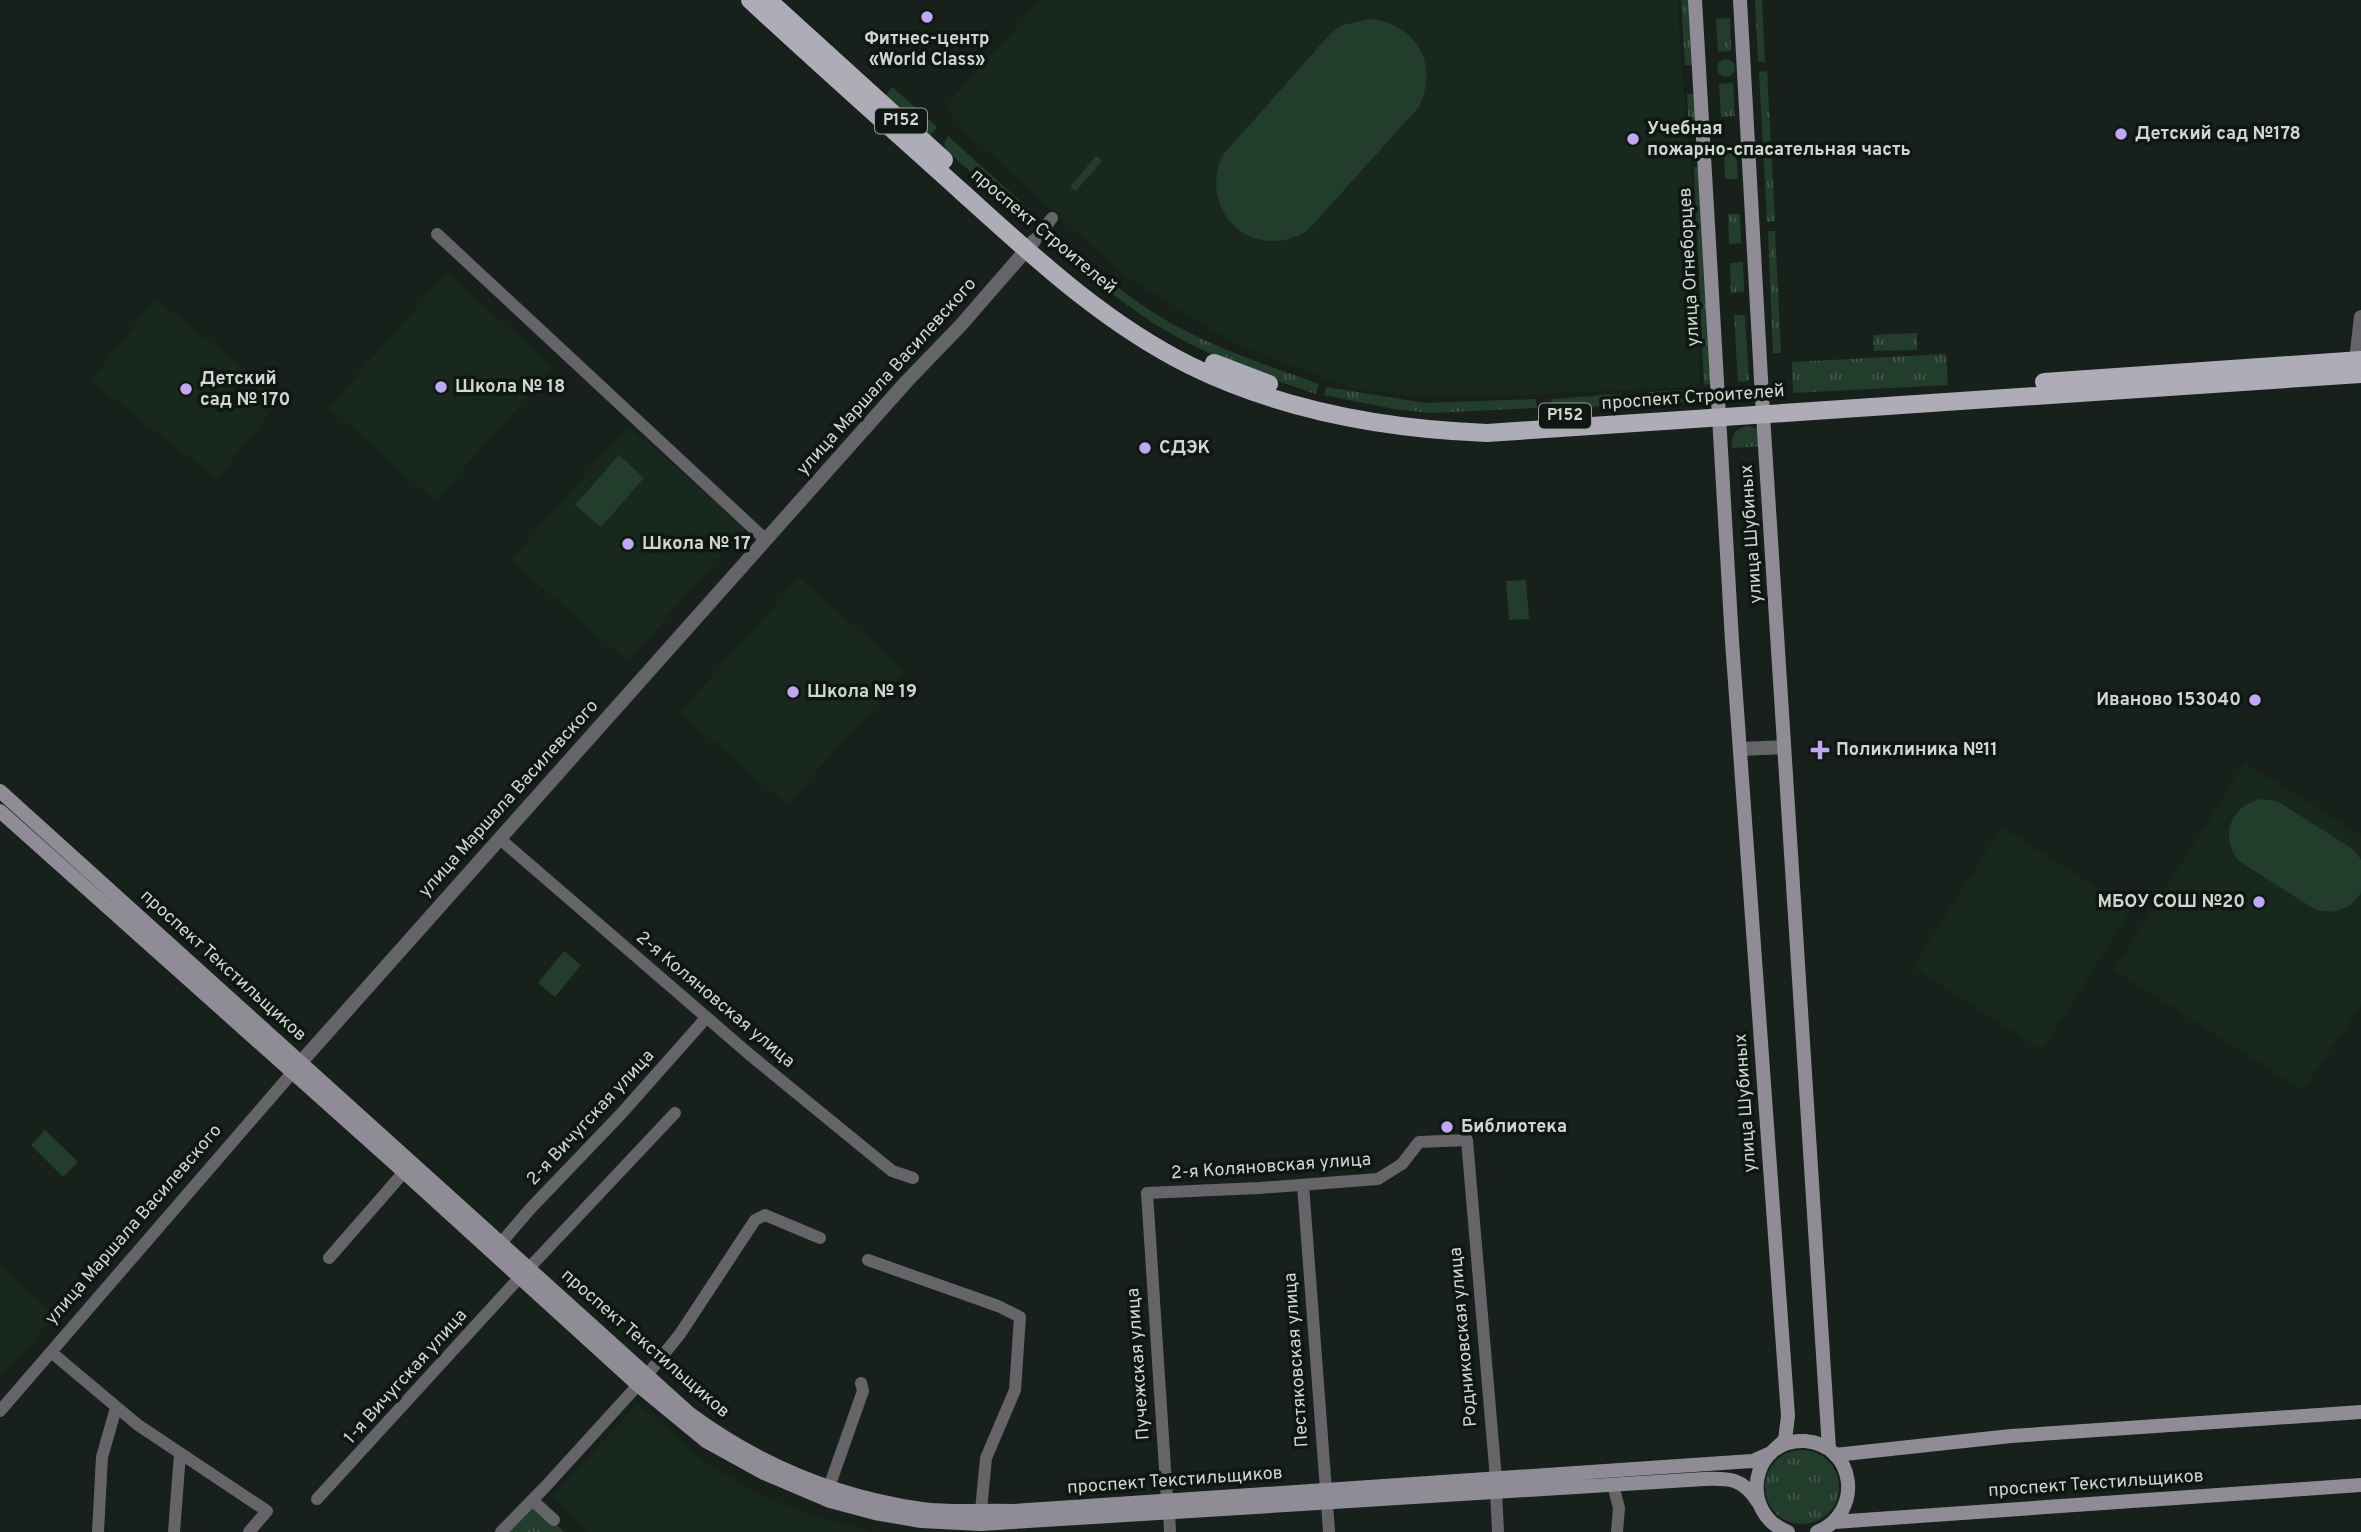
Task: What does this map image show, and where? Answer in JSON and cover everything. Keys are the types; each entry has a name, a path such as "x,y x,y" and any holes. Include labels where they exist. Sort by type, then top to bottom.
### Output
{"main road":[{"name":"проспект Строителей","path":"750,0 1030,246 1150,329 1193,354 1283,389 1344,406 1413,418 1485,421 1718,412 2358,367"},
{"name":"проспект Строителей","path":"768,0 1030,246"},
{"name":"улица Огнеборцев","path":"1695,0 1718,412"},
{"path":"1740,0 1763,409"},
{"name":"улица Шубиных","path":"1763,409 1832,1452"},
{"name":"улица Шубиных","path":"1718,412 1788,1416 1784,1440 1760,1467 1756,1480 1758,1502"},
{"name":"проспект Текстильщиков","path":"0,791 296,1067 404,1172 524,1273 706,1441 764,1473 830,1501 875,1513 919,1520 1014,1522 1168,1505 1496,1485 1745,1462 1788,1443 1806,1441 1832,1452"},
{"name":"проспект Текстильщиков","path":"0,811 501,1243 524,1273"},
{"name":"проспект Текстильщиков","path":"642,1380 725,1440 829,1487 879,1501 919,1520 981,1510 1014,1522"},
{"path":"1832,1452 2011,1436 2361,1412"},
{"path":"1817,1532 1835,1527 1847,1501 1849,1484 1845,1468 1832,1452"},
{"name":"проспект Текстильщиков","path":"1496,1485 1612,1485 1730,1478 1751,1491 1765,1516 1782,1530"},
{"name":"проспект Текстильщиков","path":"1835,1527 2361,1485"}],"street":[{"name":"улица Маршала Василевского","path":"0,1411 296,1067 1030,246 1052,218"},
{"path":"437,234 766,540"},
{"path":"2358,367 2361,317"},
{"path":"1741,749 1784,747"},
{"name":"2-я Коляновская улица","path":"500,839 706,1018 892,1171 913,1178"},
{"name":"2-я Вичугская улица","path":"501,1243 706,1018"},
{"name":"1-я Вичугская улица","path":"317,1499 675,1113"},
{"name":"2-я Коляновская улица","path":"1147,1193 1378,1179 1402,1164 1419,1142 1467,1140"},
{"name":"Родниковская улица","path":"1467,1140 1498,1532"},
{"path":"329,1258 404,1172"},
{"name":"Пестяковская улица","path":"1303,1185 1329,1532"},
{"name":"Пучежская улица","path":"1147,1193 1170,1532"},
{"path":"501,1532 642,1380 680,1334 755,1220 765,1215 820,1238"},
{"path":"868,1260 998,1306 1020,1317 1015,1390 986,1458 981,1510"},
{"path":"51,1352 116,1408 267,1511 249,1532"},
{"path":"829,1487 863,1391 861,1383"},
{"path":"97,1532 102,1457 116,1408"},
{"path":"174,1532 180,1454"},
{"path":"1612,1485 1619,1508 1618,1532"},
{"path":"532,1500 554,1520"}],"shaded area":[{"path":"1041,0 1677,0 1696,211 1700,383 1695,387 1492,396 1425,396 1357,390 1233,343 1124,275 964,130 945,107"},
{"name":"Школа № 18","path":"447,273 553,367 435,501 329,407"},
{"name":"Детский сад № 170","path":"155,299 282,397 217,479 91,381"},
{"name":"Школа № 17","path":"628,426 745,527 628,662 511,560"},
{"name":"Школа № 19","path":"799,578 905,671 787,805 680,712"},
{"name":"МБОУ СОШ №20","path":"2245,763 2361,835 2361,1006 2302,1090 2114,970"},
{"path":"2002,827 2131,910 2042,1050 1913,967"},
{"path":"0,1266 55,1315 0,1378"},
{"path":"638,1404 701,1459 758,1494 811,1515 876,1532 588,1532 551,1496"}],"green space":[{"path":"1681,0 1688,0 1692,65 1685,65"},
{"path":"1755,0 1762,0 1765,62 1758,62"},
{"path":"1730,18 1731,51 1718,52 1716,19"},
{"path":"1370,19 1401,29 1412,38 1420,50 1427,77 1418,108 1307,231 1287,239 1268,241 1250,236 1235,227 1224,213 1218,196 1217,177 1222,156 1331,33 1343,25"},
{"path":"1726,59 1732,62 1735,68 1732,74 1726,77 1720,74 1717,68 1720,62"},
{"path":"1767,71 1775,221 1767,222 1759,72"},
{"path":"1733,83 1735,116 1721,117 1719,84"},
{"path":"892,87 937,127 930,136 885,96"},
{"path":"1687,94 1696,94 1699,130 1689,131"},
{"path":"948,136 1032,212 1025,220 947,151 944,144"},
{"path":"1736,151 1738,179 1725,179 1724,152"},
{"path":"1096,156 1102,161 1076,191 1070,187"},
{"path":"1694,167 1702,167 1712,384 1704,385"},
{"path":"1728,214 1740,214 1741,243 1729,244"},
{"path":"1768,231 1775,231 1781,353 1773,353"},
{"path":"1055,236 1139,303 1181,329 1319,384 1316,394 1235,364 1158,326 1070,263 1059,250"},
{"path":"1743,262 1744,292 1731,293 1730,263"},
{"path":"1734,315 1745,315 1749,381 1738,382"},
{"path":"1917,333 1917,350 1874,351 1873,335"},
{"path":"1946,354 1948,385 1793,393 1792,362"},
{"path":"1326,387 1426,403 1536,399 1537,408 1431,413 1394,409 1324,395"},
{"path":"1687,390 1688,402 1649,404 1648,392"},
{"path":"1621,394 1622,405 1552,409 1551,399"},
{"path":"1748,426 1763,431 1765,446 1732,448 1735,433"},
{"path":"619,455 644,478 601,527 575,505"},
{"path":"1526,580 1529,619 1509,620 1506,581"},
{"path":"2261,799 2277,801 2354,850 2361,860 2361,893 2348,907 2332,912 2316,910 2239,861 2230,842 2231,824 2242,808"},
{"path":"564,951 581,965 555,997 538,983"},
{"path":"45,1130 78,1162 63,1177 31,1145"},
{"path":"1809,1450 1829,1460 1837,1473 1837,1501 1829,1514 1816,1522 1795,1524 1775,1514 1767,1501 1765,1480 1775,1460 1788,1452"},
{"path":"532,1500 564,1532 501,1532"}],"place":[{"name":"Фитнес-центр «World Class»","path":"927,17"},
{"name":"Детский сад №178","path":"2121,134"},
{"name":"Учебная пожарно-спасательная часть","path":"1633,139"},
{"name":"Школа № 18","path":"441,387"},
{"name":"Детский сад № 170","path":"186,389"},
{"name":"СДЭК","path":"1145,448"},
{"name":"Школа № 17","path":"628,544"},
{"name":"Школа № 19","path":"793,692"},
{"name":"Иваново 153040","path":"2255,700"},
{"name":"Поликлиника №11","path":"1820,750"},
{"name":"МБОУ СОШ №20","path":"2259,902"},
{"name":"Библиотека","path":"1447,1127"}]}
